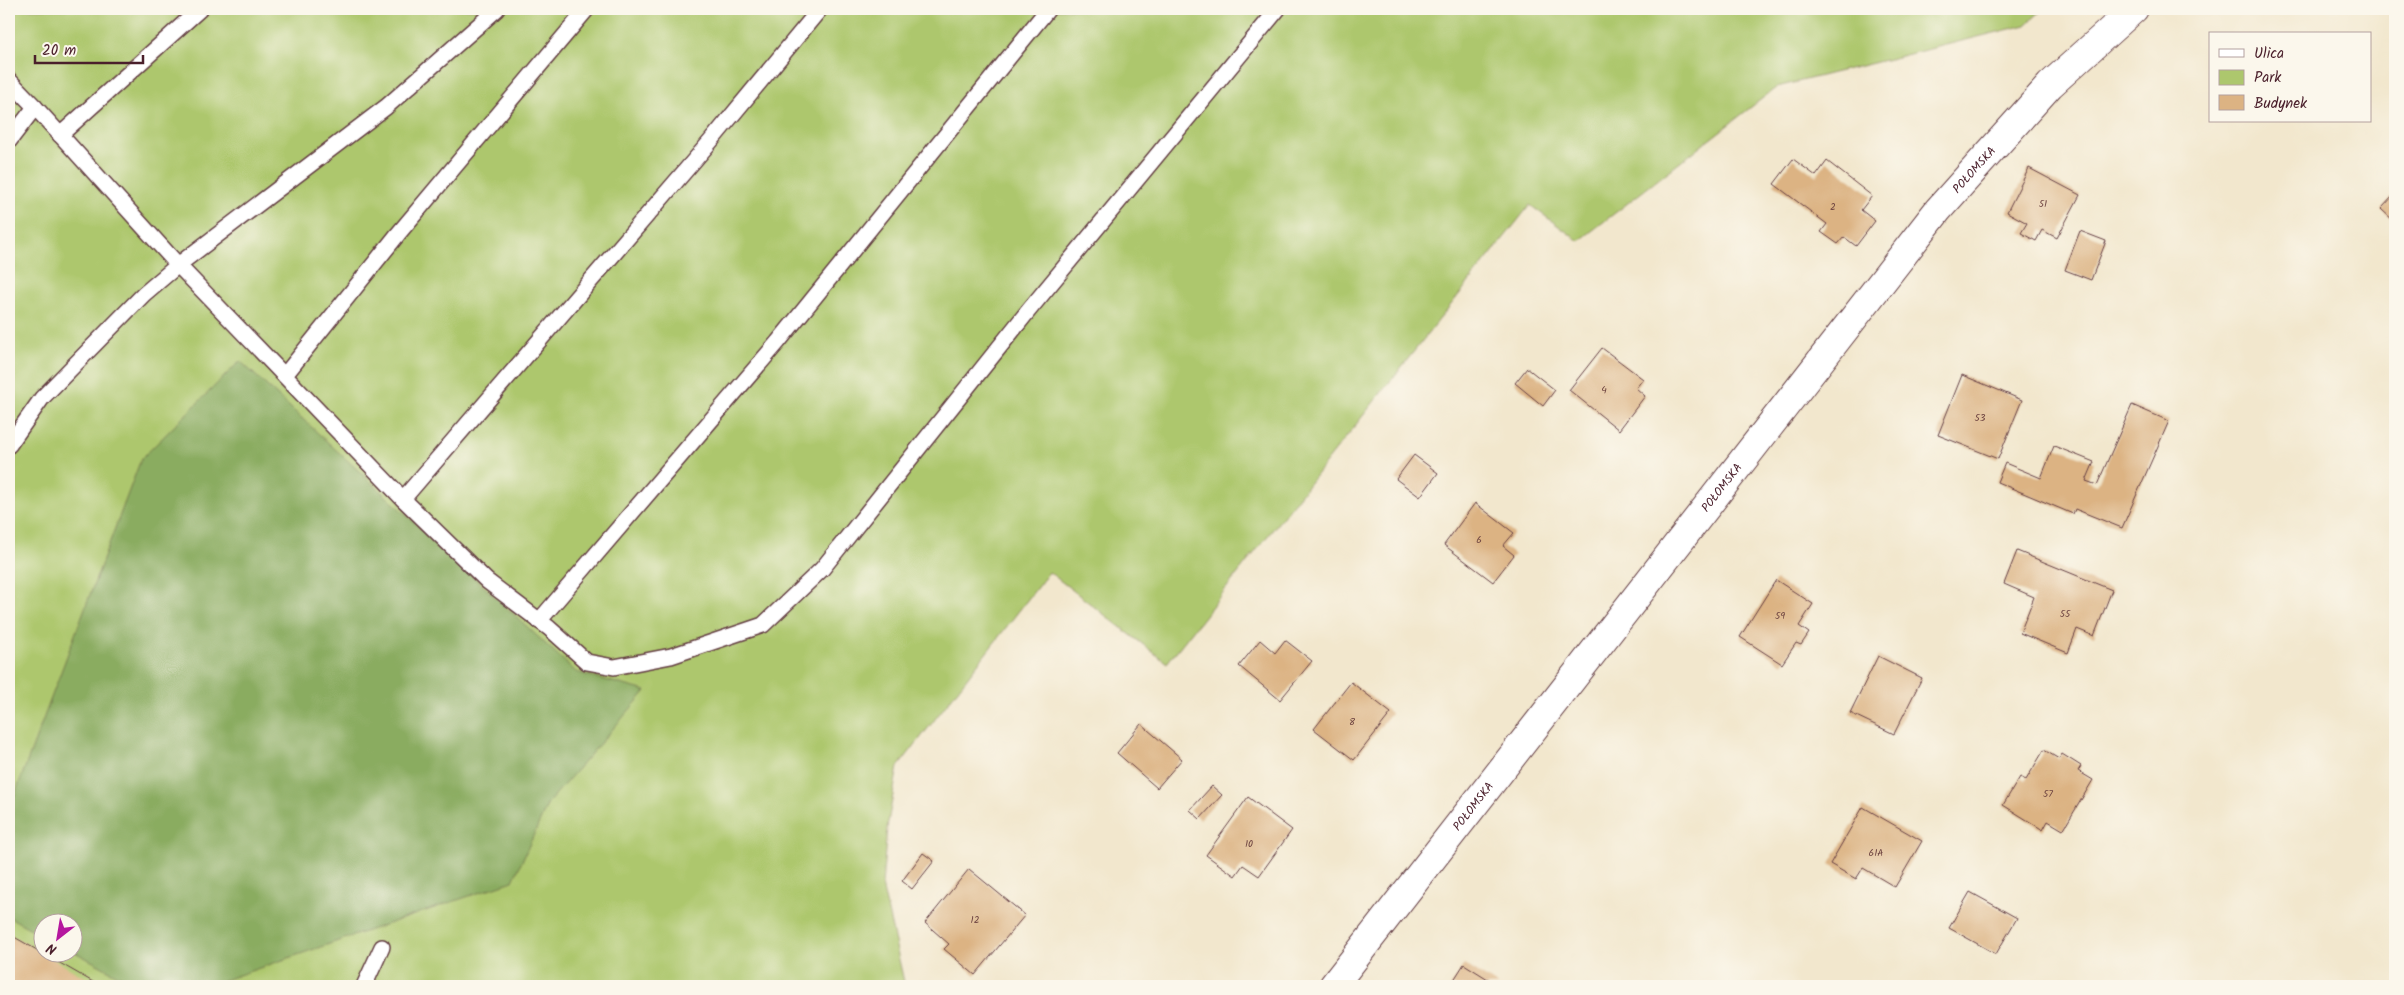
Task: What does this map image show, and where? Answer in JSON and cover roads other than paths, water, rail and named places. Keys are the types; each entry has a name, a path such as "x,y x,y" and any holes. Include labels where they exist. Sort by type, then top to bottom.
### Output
{"street":[{"name":"POŁOMSKA","path":"1333,986 1938,210 2050,85 2134,9"}],"lane":[{"path":"60,135 200,9"},
{"path":"9,445 42,398 144,294 178,265 386,106 497,9"},
{"path":"285,376 398,234 587,9"},
{"path":"403,499 710,142 820,9"},
{"path":"539,621 778,342 1048,9"},
{"path":"9,80 178,265 403,499 487,581 539,621 587,662 614,667 671,656 763,625 822,569 1029,310 1278,9"},
{"path":"9,141 35,107"},
{"path":"364,986 382,947"}]}
